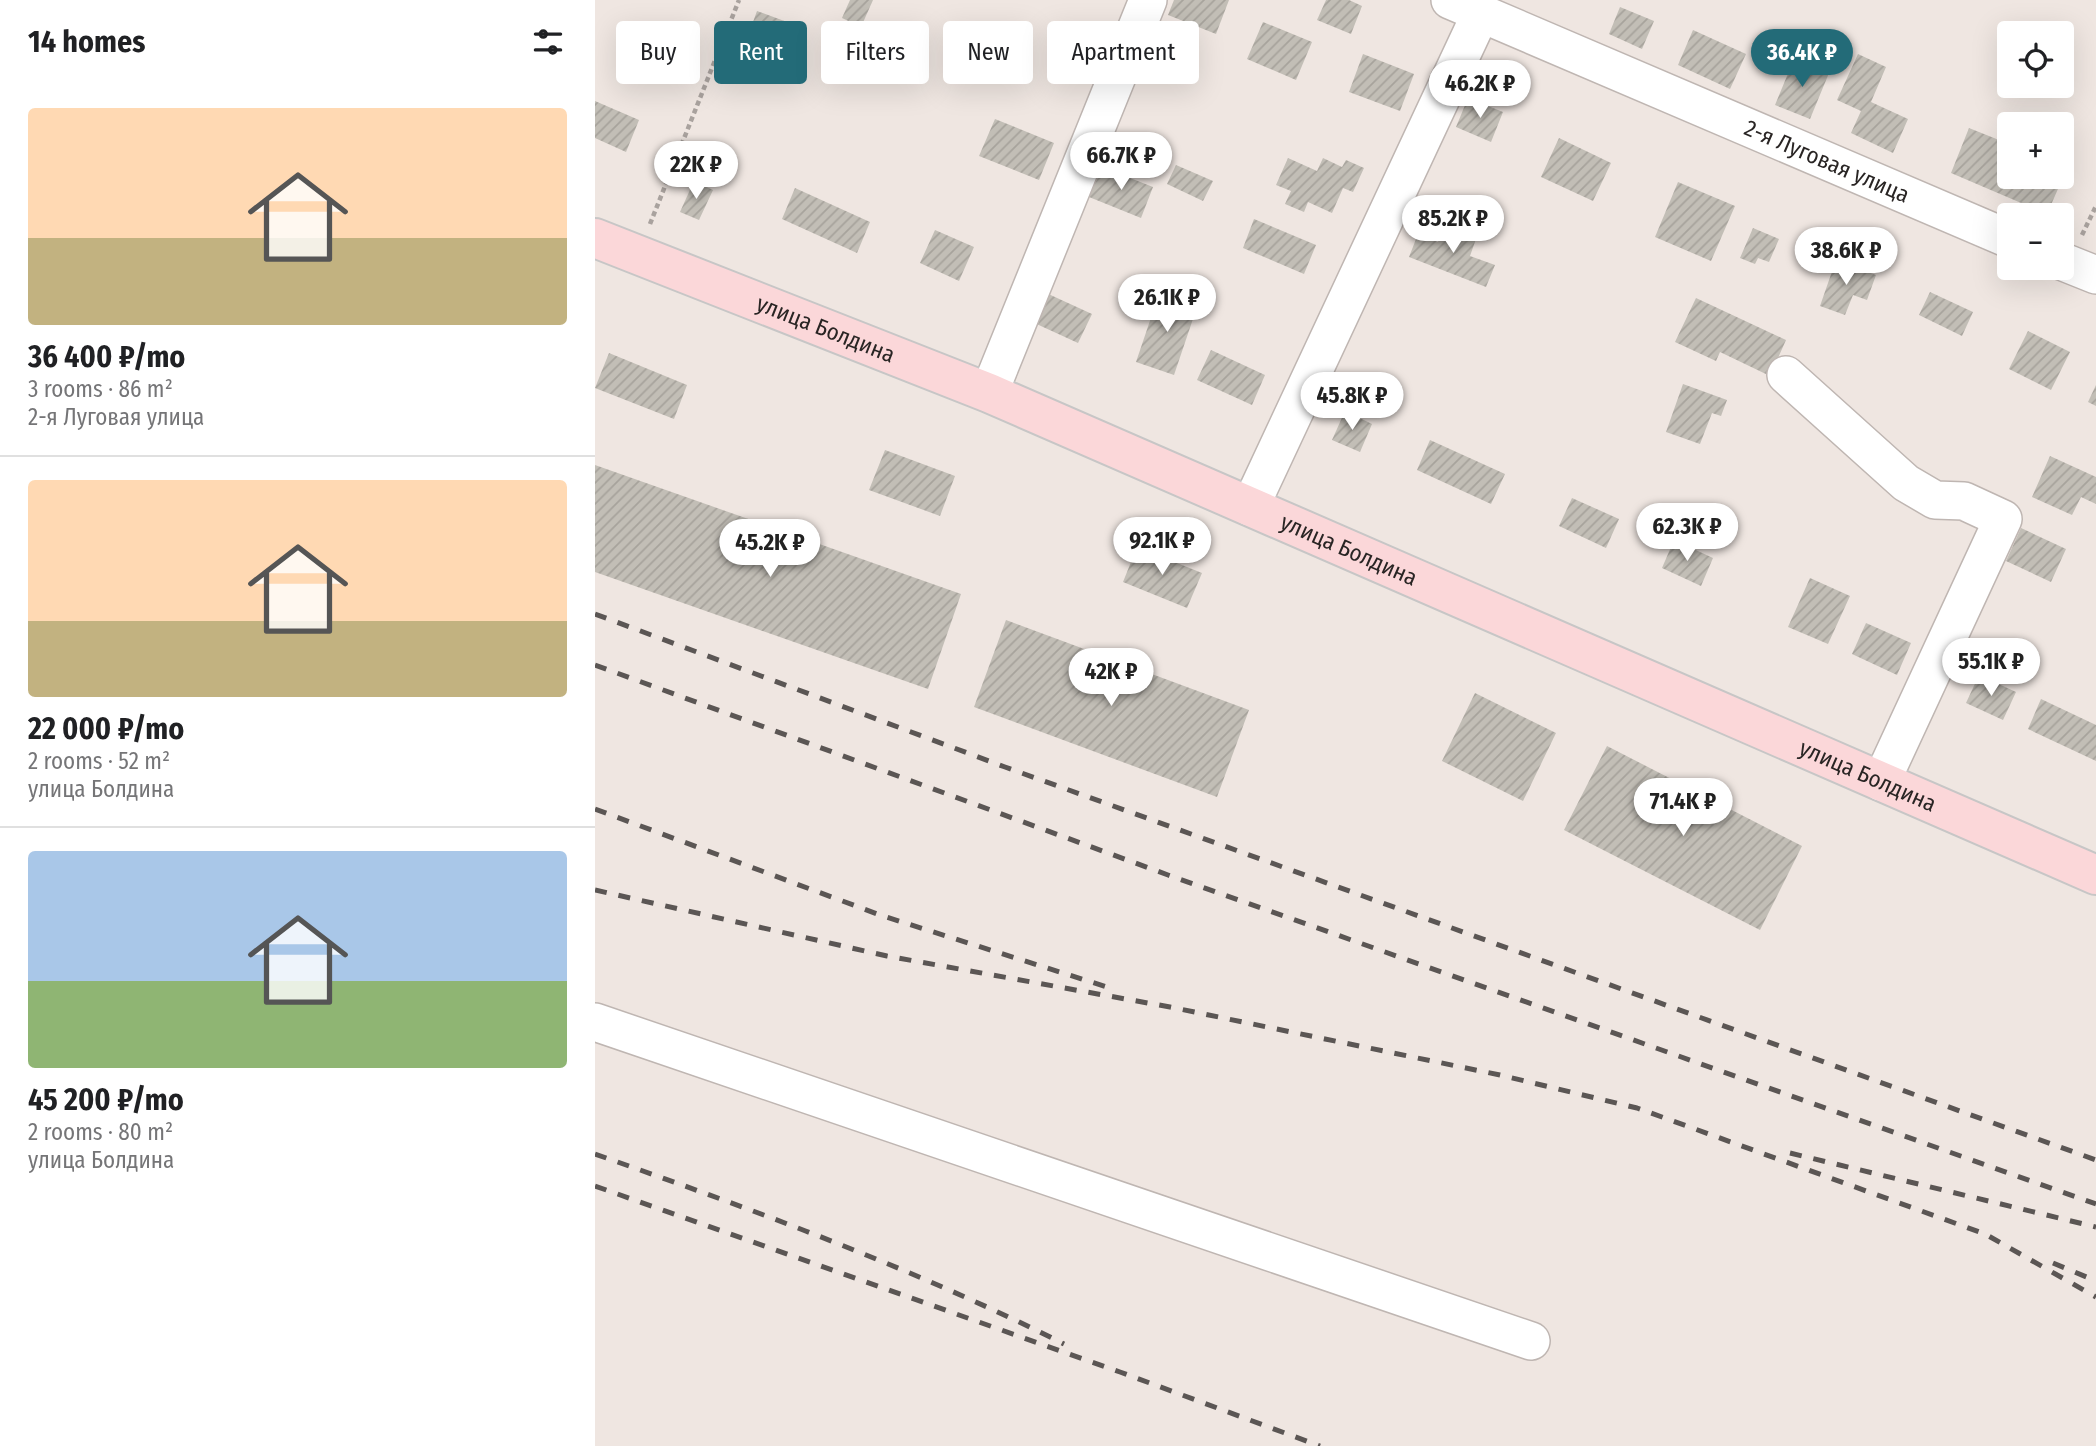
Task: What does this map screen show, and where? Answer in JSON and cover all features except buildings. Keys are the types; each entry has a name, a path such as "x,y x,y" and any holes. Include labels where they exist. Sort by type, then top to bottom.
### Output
{"main road":[{"name":"улица Болдина","path":"595,238 989,393 2096,875"}],"street":[{"path":"989,393 1148,0"},
{"path":"1250,507 1465,7"},
{"name":"2-я Луговая улица","path":"1465,7 1997,234"},
{"path":"2074,266 2096,275"},
{"path":"1786,375 1906,483 1935,500 1964,500 2003,519 1881,782"},
{"path":"595,1022 1531,1341"}],"path":[{"path":"637,254 739,0"}],"railway":[{"path":"595,614 1005,767 2096,1160"},
{"path":"595,665 1168,875 2096,1204"},
{"path":"595,809 880,915 1110,988"},
{"path":"595,890 887,956 1170,1007 1500,1075 1637,1108 1985,1234 2096,1297"},
{"path":"1790,1153 2096,1227"},
{"path":"595,1154 891,1265 1064,1344"},
{"path":"595,1186 1120,1372 1320,1446"},
{"path":"2053,1263 2096,1281"}]}
